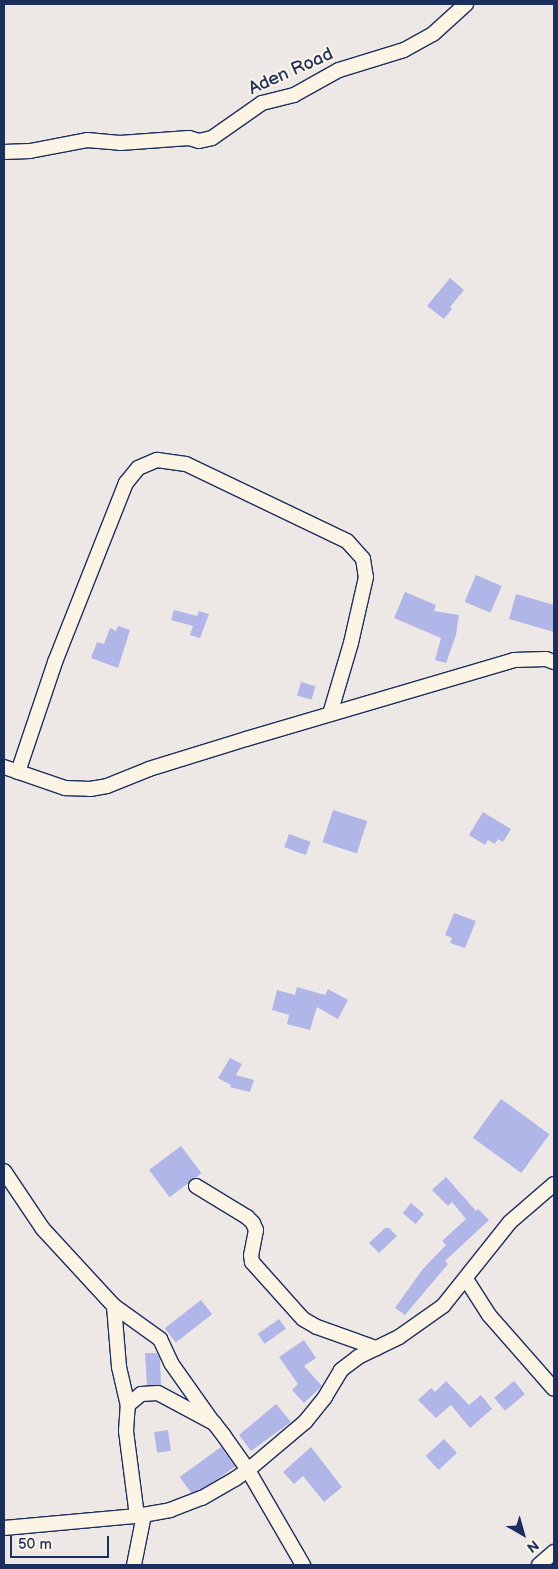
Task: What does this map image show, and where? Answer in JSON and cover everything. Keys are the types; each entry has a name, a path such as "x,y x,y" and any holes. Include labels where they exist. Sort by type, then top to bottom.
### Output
{"street":[{"name":"Aden Road","path":"4,152 30,151 87,140 134,143 189,138 199,141 212,138 262,103 294,95 339,70 404,50 432,34 466,4"},
{"path":"18,772 55,662 126,483 138,468 157,460 186,464 347,541 363,559 366,576 351,643 330,714"},
{"path":"4,768 65,788 90,789 106,786 150,769 514,660 546,660 554,662"},
{"path":"4,1171 43,1229 114,1306 160,1339 171,1363 248,1470 302,1565"},
{"path":"4,1528 141,1516 170,1510 202,1498 248,1470 305,1422 325,1397 342,1370 358,1357 399,1337 443,1306 510,1222 554,1184"},
{"path":"196,1186 247,1217 253,1223 256,1230 251,1255 252,1262 303,1319 317,1327 376,1348"},
{"path":"466,1279 489,1316 554,1389"},
{"path":"114,1306 118,1367 128,1405 126,1431 141,1516 134,1565"},
{"path":"128,1405 141,1394 158,1394 214,1423"},
{"path":"540,1565 554,1552"}],"building":[{"path":"450,278 464,290 450,307 452,309 444,319 427,306"},
{"path":"476,575 502,586 490,613 465,602"},
{"path":"405,592 436,605 434,611 459,615 456,635 446,663 435,660 441,638 394,618"},
{"path":"516,594 554,605 554,632 509,619"},
{"path":"174,610 197,616 199,611 209,614 200,638 190,635 193,626 171,620"},
{"path":"118,626 130,630 118,668 91,658 97,642 104,644 110,628 116,631"},
{"path":"301,682 315,686 312,700 297,695"},
{"path":"333,810 367,821 357,853 322,842"},
{"path":"483,812 511,829 503,842 498,839 495,844 488,840 485,845 469,835"},
{"path":"289,834 311,842 306,855 284,847"},
{"path":"454,913 476,921 465,948 450,943 452,938 445,935"},
{"path":"297,987 325,995 328,989 348,1000 338,1019 317,1007 310,1030 287,1024 289,1015 272,1010 277,990 295,995"},
{"path":"230,1058 242,1064 236,1075 254,1080 250,1092 230,1087 231,1085 218,1078"},
{"path":"501,1099 550,1134 521,1173 473,1138"},
{"path":"181,1146 201,1173 170,1197 149,1170"},
{"path":"446,1177 476,1211 478,1209 489,1220 445,1261 448,1264 405,1315 395,1308 422,1270 446,1245 442,1241 466,1219 452,1202 448,1206 432,1190"},
{"path":"411,1203 424,1214 416,1224 403,1213"},
{"path":"385,1228 389,1228 397,1236 379,1253 369,1243"},
{"path":"201,1300 212,1314 176,1343 165,1328"},
{"path":"279,1319 286,1329 265,1344 258,1334"},
{"path":"304,1340 316,1358 304,1366 322,1386 304,1403 292,1390 298,1384 279,1357"},
{"path":"145,1353 157,1353 160,1359 161,1385 147,1385"},
{"path":"446,1381 469,1405 481,1395 492,1409 470,1428 451,1405 436,1418 418,1400 431,1388 435,1392"},
{"path":"514,1381 525,1394 505,1411 494,1398"},
{"path":"276,1404 291,1422 251,1451 239,1435"},
{"path":"168,1430 171,1451 157,1453 154,1432"},
{"path":"444,1439 457,1453 439,1470 426,1456"},
{"path":"221,1447 235,1466 194,1496 180,1477"},
{"path":"311,1447 342,1487 324,1502 303,1476 294,1484 283,1472"}]}
